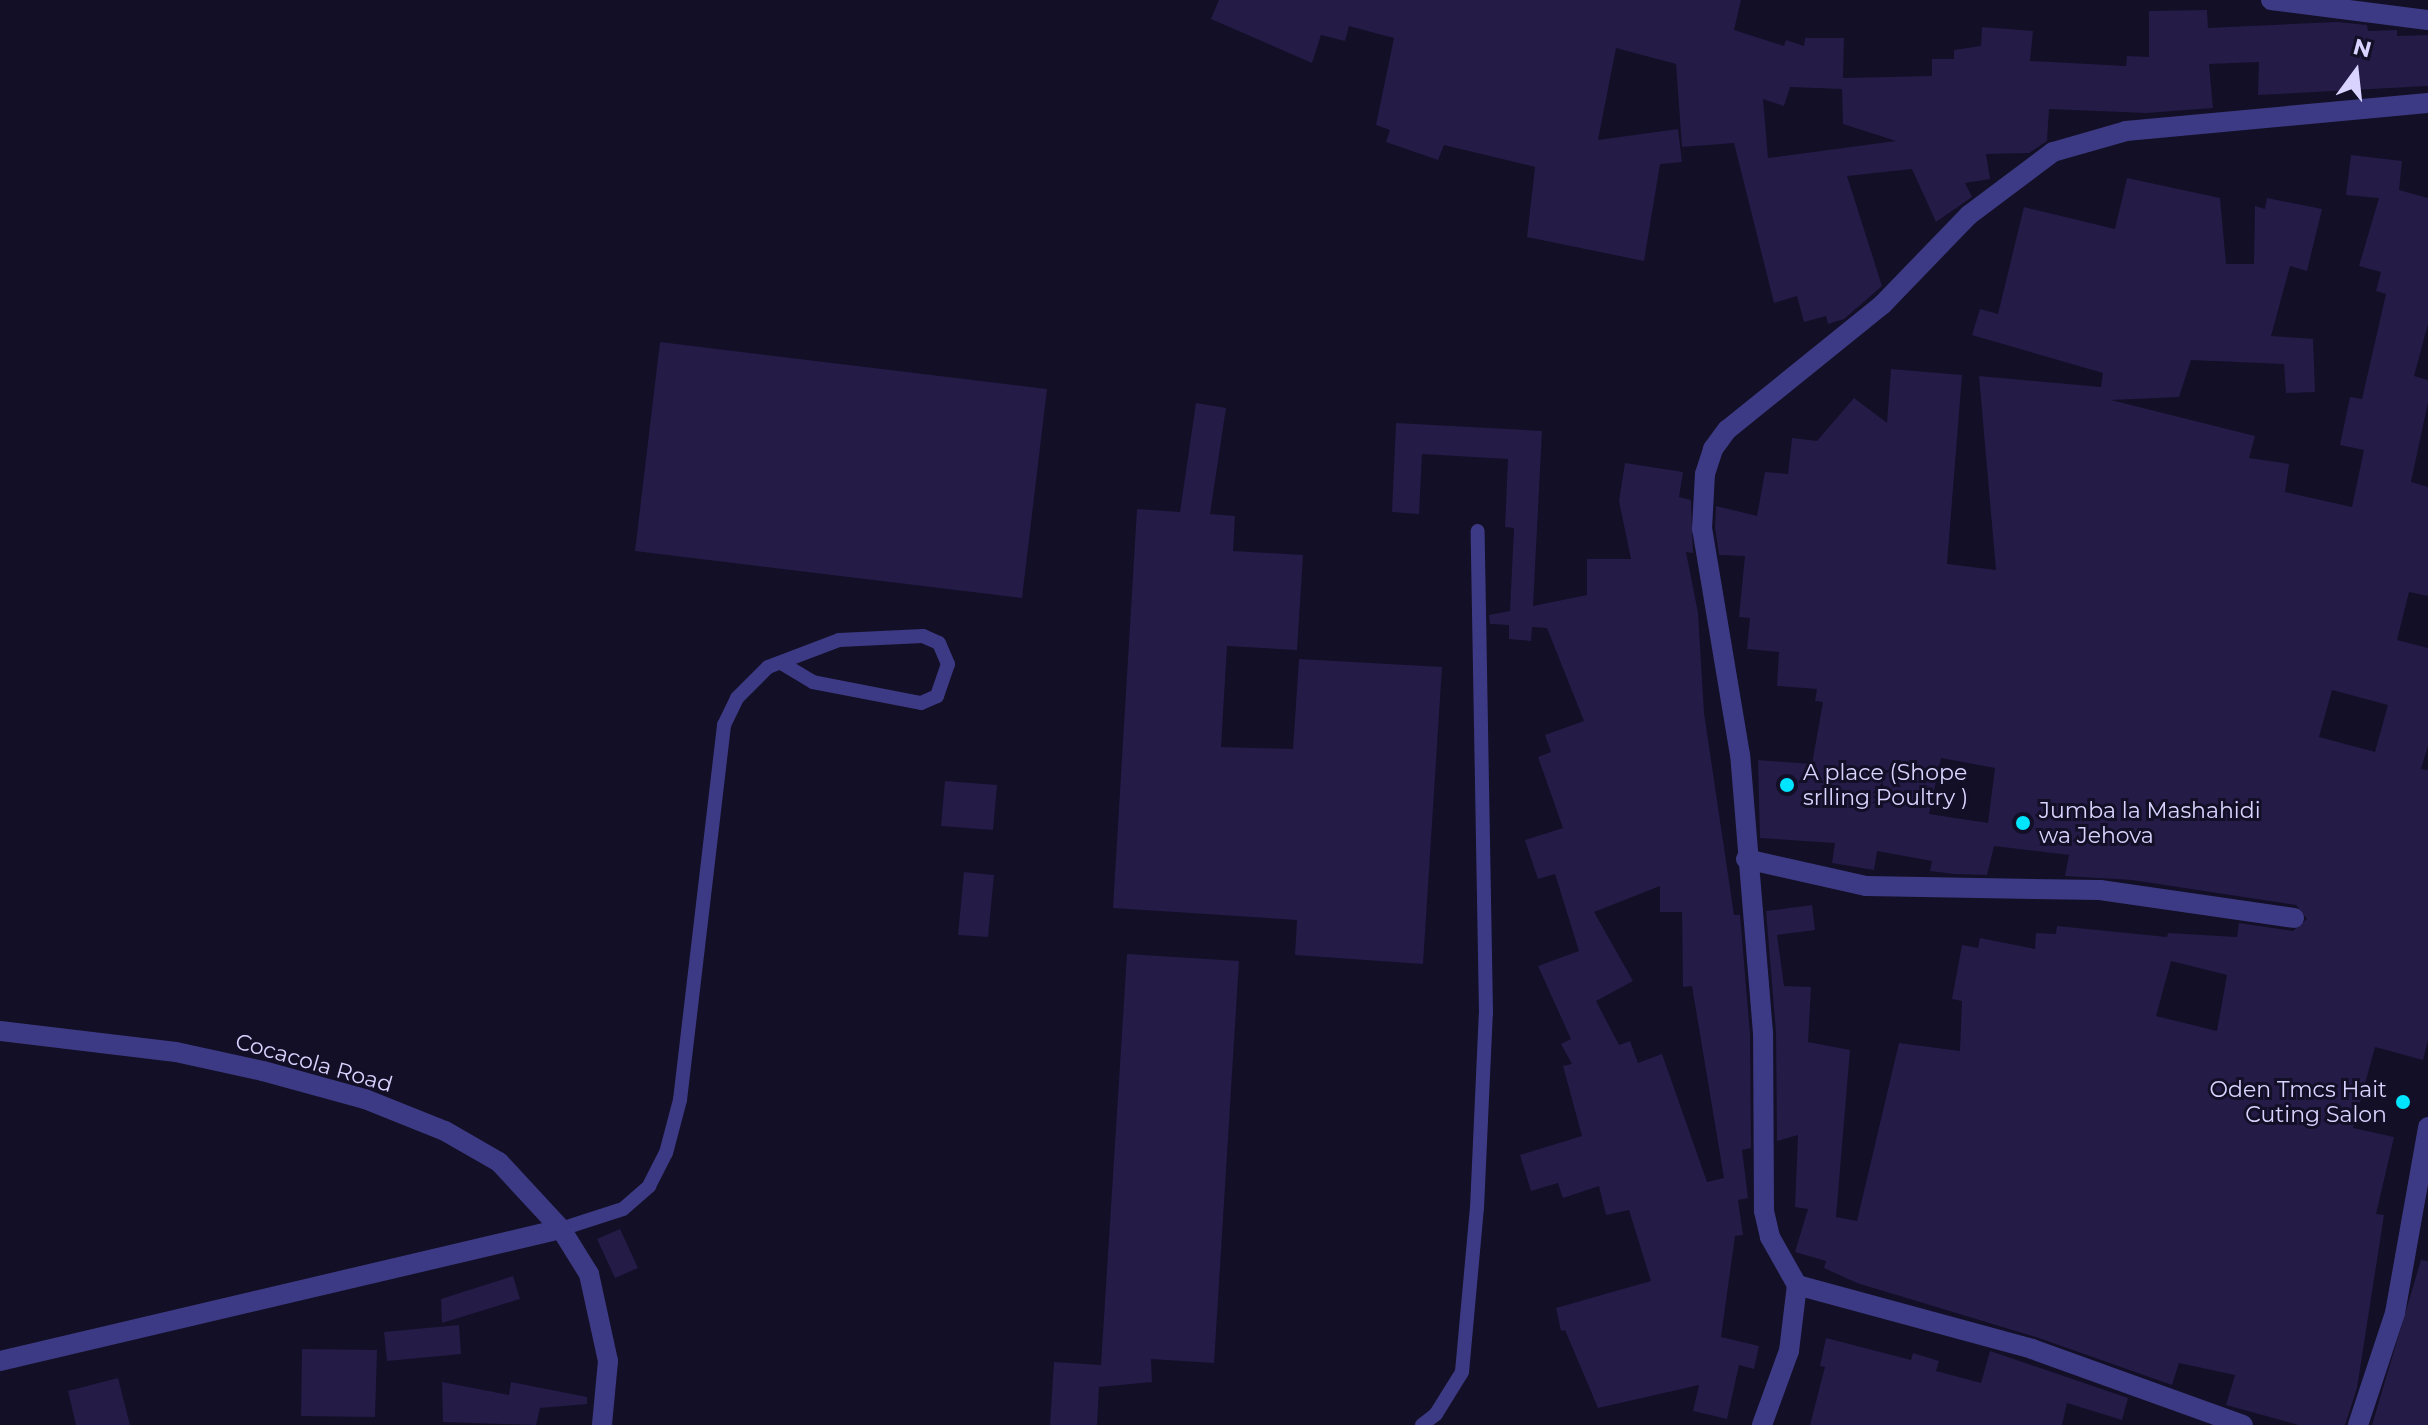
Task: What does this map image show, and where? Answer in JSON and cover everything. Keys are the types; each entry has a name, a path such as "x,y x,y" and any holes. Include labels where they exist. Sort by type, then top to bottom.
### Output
{"street":[{"path":"2271,0 2428,20"},
{"path":"1762,1425 1789,1351 1797,1285 1770,1237 1764,1211 1762,1018 1746,859 1740,755 1702,529 1707,463 1727,430 1852,332 1969,215 2053,152 2126,131 2428,103"},
{"path":"1746,859 1866,886 2100,890 2294,918"},
{"name":"Cocacola Road","path":"0,1031 176,1052 365,1099 445,1131 499,1162 561,1229 589,1274 601,1312 608,1361 602,1425"},
{"path":"2358,1425 2395,1313 2428,1127"},
{"path":"0,1361 561,1229"},
{"path":"1797,1285 2032,1349 2243,1425"}],"lane":[{"path":"1422,1425 1445,1402 1462,1372 1476,1223 1486,1013 1478,531"},
{"path":"561,1229 623,1209 649,1186 666,1153 680,1100 724,725 737,698 755,677 781,663 839,640 883,635 923,636 939,643 948,664 937,696 921,703 813,682 781,663"}],"building":[{"path":"1219,0 1741,0 1734,30 1784,46 1786,40 1804,46 1805,38 1844,38 1843,78 1932,76 1932,59 1954,59 1954,50 1981,46 1982,27 2033,31 2030,61 2126,66 2127,56 2149,57 2149,11 2207,10 2208,28 2337,22 2367,25 2368,31 2397,30 2397,36 2428,35 2428,86 2258,95 2259,62 2209,64 2213,108 2146,113 2049,109 2047,141 2029,153 1986,154 1990,179 1965,183 1972,197 1936,222 1912,169 1847,176 1882,286 1844,319 1828,324 1826,316 1804,322 1797,296 1774,303 1734,143 1682,147 1676,64 1616,48 1598,140 1678,129 1682,162 1660,164 1644,261 1527,237 1535,167 1444,145 1438,160 1386,142 1390,130 1376,125 1394,38 1349,26 1345,41 1321,35 1312,63 1211,19","holes":["1790,87 1842,89 1843,124 1896,141 1768,158 1763,99 1784,106"]},
{"path":"2351,155 2402,161 2399,190 2428,198 2428,324 2414,376 2428,380 2428,402 2411,482 2428,487 2428,596 2409,592 2397,640 2428,648 2428,746 2421,769 2428,770 2428,1040 2423,1060 2375,1047 2353,1128 2394,1137 2376,1214 2384,1215 2357,1388 2345,1425 2299,1425 2226,1405 2235,1375 2179,1363 2172,1385 2036,1337 1857,1283 1824,1268 1826,1261 1795,1252 1808,1209 1795,1207 1798,1135 1777,1141 1776,1032 1766,911 1812,905 1815,930 1777,935 1784,986 1811,987 1808,1042 1850,1050 1836,1217 1857,1221 1899,1043 1960,1051 1962,1001 1952,999 1962,945 1978,948 1980,938 2035,949 2036,933 2056,934 2057,926 2167,937 2168,933 2237,937 2239,923 2293,931 2307,919 2296,905 2132,880 2065,876 2069,855 1994,846 1987,875 1930,871 1932,861 1877,851 1874,870 1832,863 1835,843 1760,838 1758,760 1812,764 1823,702 1815,701 1817,689 1777,686 1779,652 1747,649 1750,618 1739,617 1745,556 1719,555 1715,528 1716,506 1757,516 1765,472 1788,474 1792,438 1817,441 1854,398 1887,423 1891,369 1962,375 1947,564 1996,570 1979,376 2101,387 2103,373 1972,335 1980,309 1998,314 2024,207 2115,229 2127,178 2220,198 2226,264 2254,264 2255,206 2265,209 2267,198 2322,209 2307,271 2290,266 2271,336 2313,339 2315,392 2286,393 2284,364 2191,360 2179,397 2111,400 2255,436 2249,458 2289,464 2285,492 2352,507 2364,450 2340,445 2350,397 2362,399 2386,294 2376,291 2381,272 2359,266 2379,198 2346,195","holes":["2332,690 2388,705 2375,752 2319,737","1941,758 1995,768 1988,823 1929,814","2171,961 2227,975 2217,1031 2156,1016"]},
{"path":"660,342 1047,389 1022,598 635,551"},
{"path":"1196,403 1226,408 1210,514 1235,516 1233,551 1303,555 1297,650 1227,646 1221,747 1293,749 1299,659 1442,667 1423,964 1295,955 1297,920 1113,908 1137,509 1180,512"},
{"path":"1396,423 1542,431 1533,606 1587,595 1587,559 1631,559 1619,501 1625,463 1683,472 1679,497 1691,500 1693,553 1686,552 1698,613 1704,713 1734,915 1740,915 1750,1034 1751,1148 1742,1150 1748,1198 1738,1200 1743,1235 1735,1236 1721,1337 1759,1346 1754,1369 1739,1365 1727,1419 1693,1411 1699,1385 1598,1408 1565,1330 1561,1331 1556,1308 1651,1281 1629,1210 1606,1215 1599,1186 1563,1198 1558,1183 1531,1191 1520,1155 1582,1136 1563,1066 1572,1064 1561,1044 1571,1039 1538,966 1579,951 1555,874 1538,879 1525,840 1563,828 1538,757 1551,752 1545,735 1584,721 1547,628 1532,627 1531,641 1509,639 1509,625 1490,624 1489,615 1510,611 1514,528 1505,527 1508,459 1422,454 1419,514 1392,512","holes":["1660,886 1660,912 1682,912 1683,987 1692,986 1724,1178 1707,1182 1662,1054 1638,1063 1630,1041 1619,1045 1596,1001 1633,981 1594,912"]},
{"path":"945,781 997,785 993,830 941,826"},
{"path":"964,872 994,875 988,937 958,935"},
{"path":"1127,954 1239,961 1214,1363 1151,1359 1152,1382 1099,1387 1097,1425 1050,1425 1054,1362 1101,1365"},
{"path":"620,1229 638,1268 615,1278 597,1239"},
{"path":"2421,1260 2428,1261 2428,1425 2372,1425"},
{"path":"513,1276 520,1299 442,1323 441,1299"},
{"path":"459,1325 461,1354 387,1361 384,1332"},
{"path":"1826,1338 1911,1360 1913,1353 1939,1361 1936,1371 1981,1383 1990,1351 2128,1398 2122,1420 2067,1403 2062,1425 1810,1425 1825,1367 1820,1366"},
{"path":"302,1349 377,1350 375,1417 301,1416"},
{"path":"118,1378 130,1425 76,1425 68,1391"},
{"path":"442,1382 509,1395 511,1382 587,1397 587,1404 540,1408 536,1425 443,1422"}],"place":[{"name":"A place (Shope srlling Poultry )","path":"1787,785"},
{"name":"Jumba la Mashahidi wa Jehova","path":"2023,823"},
{"name":"Oden Tmcs Hait Cuting Salon","path":"2403,1102"}]}
